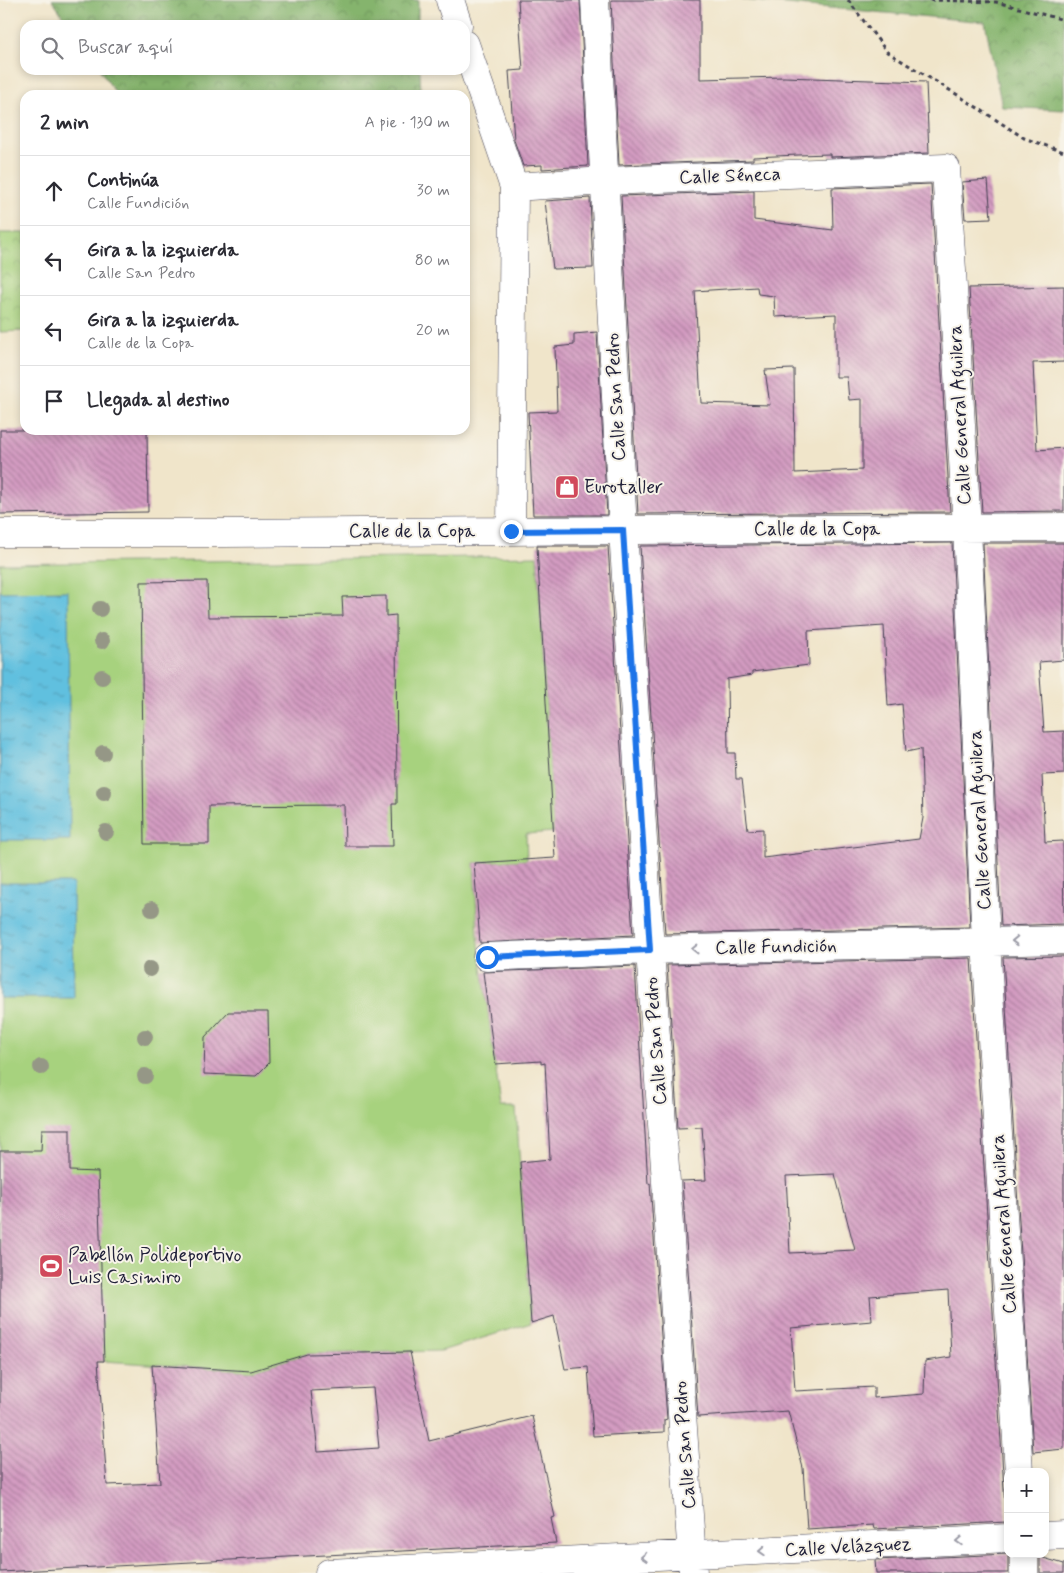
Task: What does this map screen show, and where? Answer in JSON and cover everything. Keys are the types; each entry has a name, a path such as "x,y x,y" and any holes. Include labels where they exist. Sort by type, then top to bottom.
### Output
{"street":[{"path":"450,0 456,20"},
{"name":"Calle San Pedro","path":"595,0 623,530 693,1564"},
{"path":"470,59 514,187 511,531"},
{"name":"Calle Séneca","path":"514,187 605,181 946,168"},
{"name":"Calle General Aguilera","path":"946,168 967,528 986,942 1019,1468"},
{"name":"Calle de la Copa","path":"0,533 1064,527"},
{"name":"Calle Fundición","path":"487,957 650,950 1064,940"},
{"path":"1049,1536 1064,1535"},
{"name":"Calle Velázquez","path":"329,1573 693,1564 1004,1538"},
{"path":"1024,1558 1024,1573"}],"path":[{"path":"848,0 887,52 961,96 1024,138 1064,152"},
{"path":"930,0 996,2 1064,20"}],"green space":[{"path":"52,0 418,0 418,20 66,20"},
{"path":"742,0 1064,0 1064,110 1002,107 985,22"},
{"path":"103,75 420,75 421,90 114,90"},
{"path":"0,233 20,233 20,331 0,332"},
{"path":"537,556 554,832 526,834 527,860 474,863 478,936 501,1108 516,1108 531,1323 441,1351 307,1354 251,1371 104,1361 0,1361 0,564"}],"water":[{"path":"68,591 70,840 0,840 0,592"},
{"path":"0,883 73,883 74,998 0,998"}],"building":[{"path":"518,0 580,0 588,166 542,169 542,165 523,166 514,140 509,71 523,70"},
{"path":"611,0 700,0 700,79 784,77 926,82 929,153 830,157 830,154 798,155 753,157 753,160 619,165"},
{"path":"988,180 991,218 965,219 962,182"},
{"path":"931,184 950,512 638,514 621,196 754,191 754,220 833,230 832,188","holes":["757,287 758,294 774,296 775,317 836,314 836,377 847,377 849,400 862,399 862,470 795,473 794,369 765,370 770,405 701,403 695,291"]},
{"path":"590,198 593,268 553,269 545,201"},
{"path":"1064,286 1064,362 1033,363 1037,450 1064,448 1064,511 982,512 969,288"},
{"path":"597,332 607,515 533,515 528,412 557,411 555,347 574,345 574,334"},
{"path":"0,430 20,430 20,435 147,435 148,512 0,514"},
{"path":"952,543 970,927 665,934 640,546","holes":["884,626 888,706 902,704 906,752 921,749 923,818 919,839 763,858 763,829 748,830 742,779 736,779 735,753 728,753 727,679 752,675 752,672 809,665 808,631"]},
{"path":"983,543 1064,543 1064,660 1039,662 1044,732 1064,731 1064,774 1042,775 1045,842 1063,841 1064,924 1001,926"},
{"path":"537,546 608,546 633,935 480,943 474,863 555,858"},
{"path":"207,581 208,617 343,616 342,597 386,596 386,616 396,615 397,804 392,804 393,846 345,846 344,805 209,806 209,844 144,844 141,582"},
{"path":"1064,956 1064,1449 1033,1452 1003,957"},
{"path":"971,958 1004,1490 1004,1522 874,1529 873,1525 807,1529 803,1468 788,1411 698,1417 682,1181 706,1180 702,1127 678,1128 667,965","holes":["835,1174 855,1250 790,1253 786,1176","948,1290 951,1357 925,1361 924,1394 874,1398 874,1387 795,1391 791,1328 872,1321 870,1296"]},
{"path":"635,966 648,1184 650,1183 667,1419 664,1420 664,1432 593,1436 588,1367 565,1369 554,1316 531,1323 520,1162 550,1159 545,1063 541,1064 541,1061 495,1064 483,972"},
{"path":"228,1012 268,1012 269,1063 256,1076 204,1074 205,1037"},
{"path":"42,1129 70,1129 70,1171 98,1172 104,1361 98,1361 107,1485 160,1483 152,1365 251,1371 307,1354 410,1352 429,1441 532,1416 555,1517 551,1518 556,1543 0,1572 0,1151 41,1151","holes":["373,1388 379,1448 318,1452 311,1391"]},
{"path":"1004,1554 1004,1558 1008,1558 1008,1573 876,1573 875,1560"},
{"path":"1040,1558 1064,1564 1064,1573 1040,1573"}],"place":[{"name":"Eurotaller","path":"567,487"},
{"name":"Pabellón Polideportivo Luis Casimiro","path":"51,1266"}],"route":[{"path":"487,957 650,950 623,530 511,531"}]}
